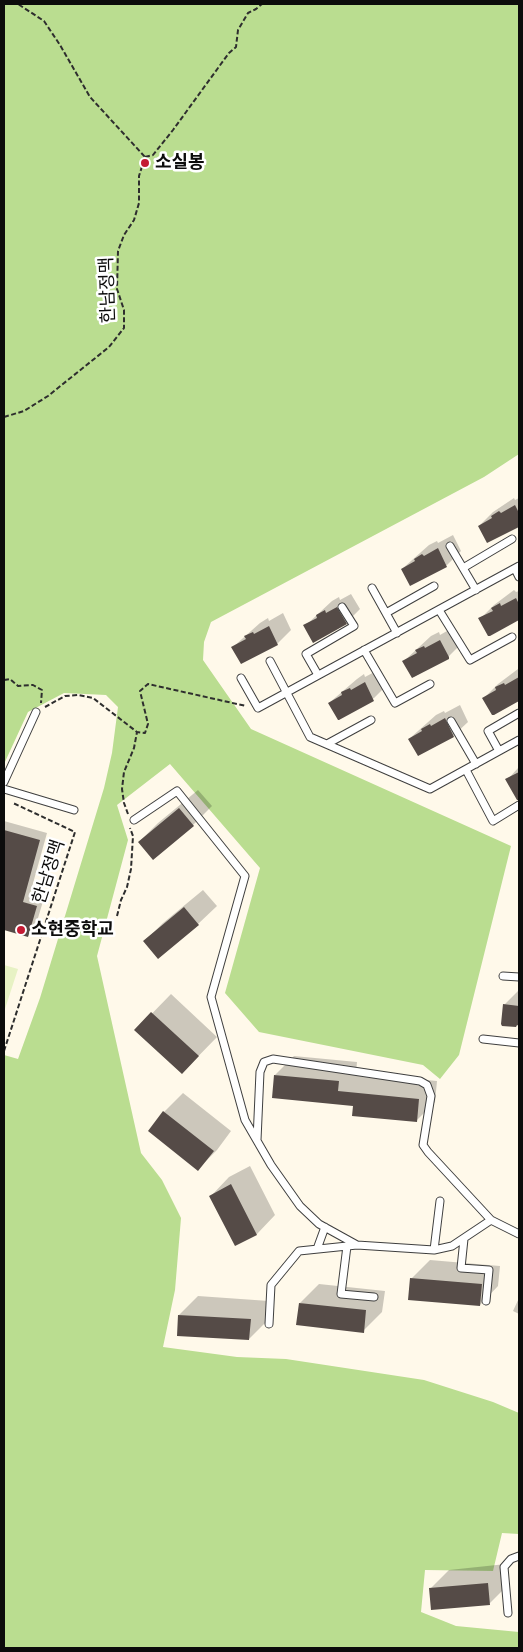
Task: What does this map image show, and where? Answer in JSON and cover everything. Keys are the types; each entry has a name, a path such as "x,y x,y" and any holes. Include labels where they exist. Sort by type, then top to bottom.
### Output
{"lane":[{"path":"463,568 512,539"},
{"path":"450,546 476,590"},
{"path":"241,678 258,708 517,568 519,577"},
{"path":"386,613 434,586"},
{"path":"372,588 397,633"},
{"path":"318,675 306,654 354,626 342,607"},
{"path":"439,610 470,660 512,637"},
{"path":"364,650 395,703 430,684"},
{"path":"270,661 310,736 430,789 519,740"},
{"path":"4,782 36,712"},
{"path":"499,751 488,731 519,713"},
{"path":"328,744 371,720"},
{"path":"451,721 476,764"},
{"path":"466,770 493,820 519,806"},
{"path":"4,789 74,810"},
{"path":"134,820 177,791 245,876 211,997 240,1104 245,1120 271,1165 300,1206 325,1227 357,1245"},
{"path":"503,976 519,977"},
{"path":"483,1039 519,1043"},
{"path":"257,1141 260,1072 264,1062 273,1059 420,1081 427,1086 430,1096 424,1144 428,1152 491,1220 519,1234"},
{"path":"434,1250 440,1201"},
{"path":"269,1324 271,1285 299,1251 357,1245 434,1250 452,1246 491,1220"},
{"path":"317,1249 325,1227"},
{"path":"464,1239 461,1268 488,1270 486,1301"},
{"path":"347,1246 341,1294 374,1297"},
{"path":"508,1613 504,1567 511,1559 519,1556"}],"path":[{"path":"18,4 44,21 90,97 145,157 153,155 173,130 229,53 236,47 238,30 248,13 262,4"},
{"name":"한남정맥","path":"4,417 24,411 56,390 109,347 124,328 124,310 117,289 118,251 124,234 134,220 139,203 138,176 145,157"},
{"path":"4,680 10,679 18,686 33,685 42,690 42,701 36,712"},
{"path":"36,712 65,696 78,695 93,698 137,732 145,733 148,724 140,691 148,684 258,708"},
{"name":"한남정맥","path":"4,1051 75,832 13,802"}],"green space":[{"path":"4,4 519,4 519,454 484,477 211,622 204,642 203,660 251,729 511,846 459,1055 440,1079 423,1065 259,1032 225,993 260,868 170,764 117,805 128,840 97,956 141,1153 162,1180 181,1218 175,1290 163,1347 237,1357 286,1359 424,1380 493,1402 519,1413 519,1534 502,1533 493,1571 425,1570 421,1612 456,1626 519,1632 519,1648 4,1648 4,1055 18,1059 40,998 104,788 112,753 118,707 106,695 64,693 28,712 4,764"},
{"path":"4,965 18,969 4,1012"}],"building":[{"path":"515,505 519,513 519,527 487,543 478,526 492,518 491,516 499,511 501,513"},
{"path":"438,548 447,567 410,586 401,569 415,561 414,559 422,554 424,556"},
{"path":"516,598 519,604 519,620 488,636 478,618 493,611 491,608 500,603 501,606"},
{"path":"337,607 347,624 313,643 303,625 317,618 316,615 325,610 326,613"},
{"path":"269,626 278,645 241,664 231,647 246,639 244,636 253,632 254,634"},
{"path":"440,640 449,659 412,678 402,661 417,653 415,650 424,646 425,648"},
{"path":"519,677 519,701 492,715 482,698 496,690 495,687 504,683 505,685"},
{"path":"365,682 374,701 338,720 328,703 342,695 341,692 350,688 351,690"},
{"path":"445,718 454,737 418,756 408,739 422,731 421,729"},
{"path":"519,772 519,800 517,800 505,779"},
{"path":"179,808 194,826 153,860 138,842"},
{"path":"4,830 40,840 23,902 37,906 28,937 4,930"},
{"path":"184,907 199,925 158,959 143,941"},
{"path":"503,1004 519,1006 519,1025 516,1027 502,1026"},
{"path":"151,1012 199,1056 182,1074 134,1030"},
{"path":"274,1075 339,1081 338,1091 419,1099 417,1122 352,1116 353,1106 272,1098"},
{"path":"163,1111 214,1151 198,1171 148,1131"},
{"path":"231,1184 257,1235 235,1246 209,1196"},
{"path":"410,1278 482,1284 480,1306 408,1300"},
{"path":"299,1303 366,1310 364,1333 296,1325"},
{"path":"178,1315 251,1319 249,1340 177,1336"},
{"path":"488,1583 490,1605 431,1610 429,1588"}],"place":[{"name":"소실봉","path":"145,163"},
{"name":"소현중학교","path":"21,930"}]}
